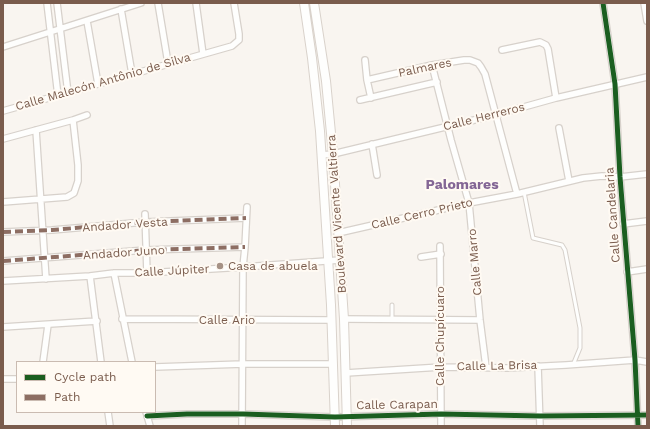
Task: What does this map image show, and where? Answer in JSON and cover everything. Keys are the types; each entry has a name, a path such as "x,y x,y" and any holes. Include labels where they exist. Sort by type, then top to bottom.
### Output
{"main road":[{"name":"Boulevard Vicente Valtierra","path":"304,3 313,65 321,155 328,260 335,426"},
{"name":"Boulevard Vicente Valtierra","path":"314,3 326,81 333,154 344,319 347,426"}],"street":[{"path":"47,3 58,96"},
{"path":"57,3 68,93"},
{"path":"3,47 141,3"},
{"path":"158,3 168,63"},
{"path":"196,3 203,54"},
{"name":"Calle Malecón Antônio de Silva","path":"3,111 232,46 239,40 234,3"},
{"name":"Calle Candelaria","path":"603,3 615,84 618,153 635,360 638,426"},
{"path":"644,3 647,21"},
{"path":"121,9 132,74"},
{"path":"87,20 98,84"},
{"path":"502,50 540,42 545,44 548,49 554,99"},
{"path":"365,60 371,98"},
{"name":"Palmares","path":"367,80 432,65 468,60 475,62 481,67 485,74 495,115"},
{"name":"Calle Marro","path":"432,65 469,203 486,367"},
{"name":"Calle Herreros","path":"321,155 333,154 647,77"},
{"path":"360,100 437,82"},
{"path":"3,139 87,115"},
{"path":"495,115 516,194"},
{"path":"3,202 40,200 71,195 76,191 78,181 78,157 73,120"},
{"path":"559,128 569,181"},
{"path":"36,130 46,279"},
{"path":"372,144 377,175"},
{"name":"Calle Cerro Prieto","path":"338,233 569,181 602,176 620,177 647,174"},
{"path":"242,426 243,267 247,207"},
{"path":"145,214 147,273"},
{"name":"Andador Vesta","path":"3,232 145,222 246,218"},
{"path":"623,224 647,221"},
{"name":"Calle Chupícuaro","path":"440,246 440,426"},
{"name":"Andador Juno","path":"3,261 146,250 245,247"},
{"path":"421,257 441,254"},
{"name":"Calle Júpiter","path":"3,281 340,260"},
{"path":"627,272 647,269"},
{"path":"114,273 122,319 132,361"},
{"path":"90,276 97,321 101,361"},
{"name":"Calle Ario","path":"122,319 331,320"},
{"path":"344,319 480,320"},
{"path":"3,327 97,321"},
{"path":"43,361 48,325"},
{"name":"Calle La Brisa","path":"346,373 441,367 507,368 635,360 647,362"},
{"path":"156,367 243,364 333,364"},
{"path":"538,366 540,426"},
{"path":"3,379 16,379"},
{"path":"108,413 110,426"},
{"path":"147,414 150,426"},
{"name":"Calle Carapan","path":"147,414 243,414 335,417 441,414 540,416 647,415"}],"lane":[{"path":"524,192 533,238 562,245 565,250 580,328 580,348 573,365"},
{"path":"392,304 392,320"}],"marked path":[{"path":"3,232 52,230 145,222 246,218"},
{"path":"3,261 146,250 245,247"}],"cycle path":[{"path":"603,3 615,84 620,177 635,360 638,426"},
{"path":"147,416 187,414 335,417 441,414 540,416 647,415"}],"place":[{"name":"Casa de abuela","path":"220,266"}],"district":[{"name":"Palomares","path":"462,185"}]}
